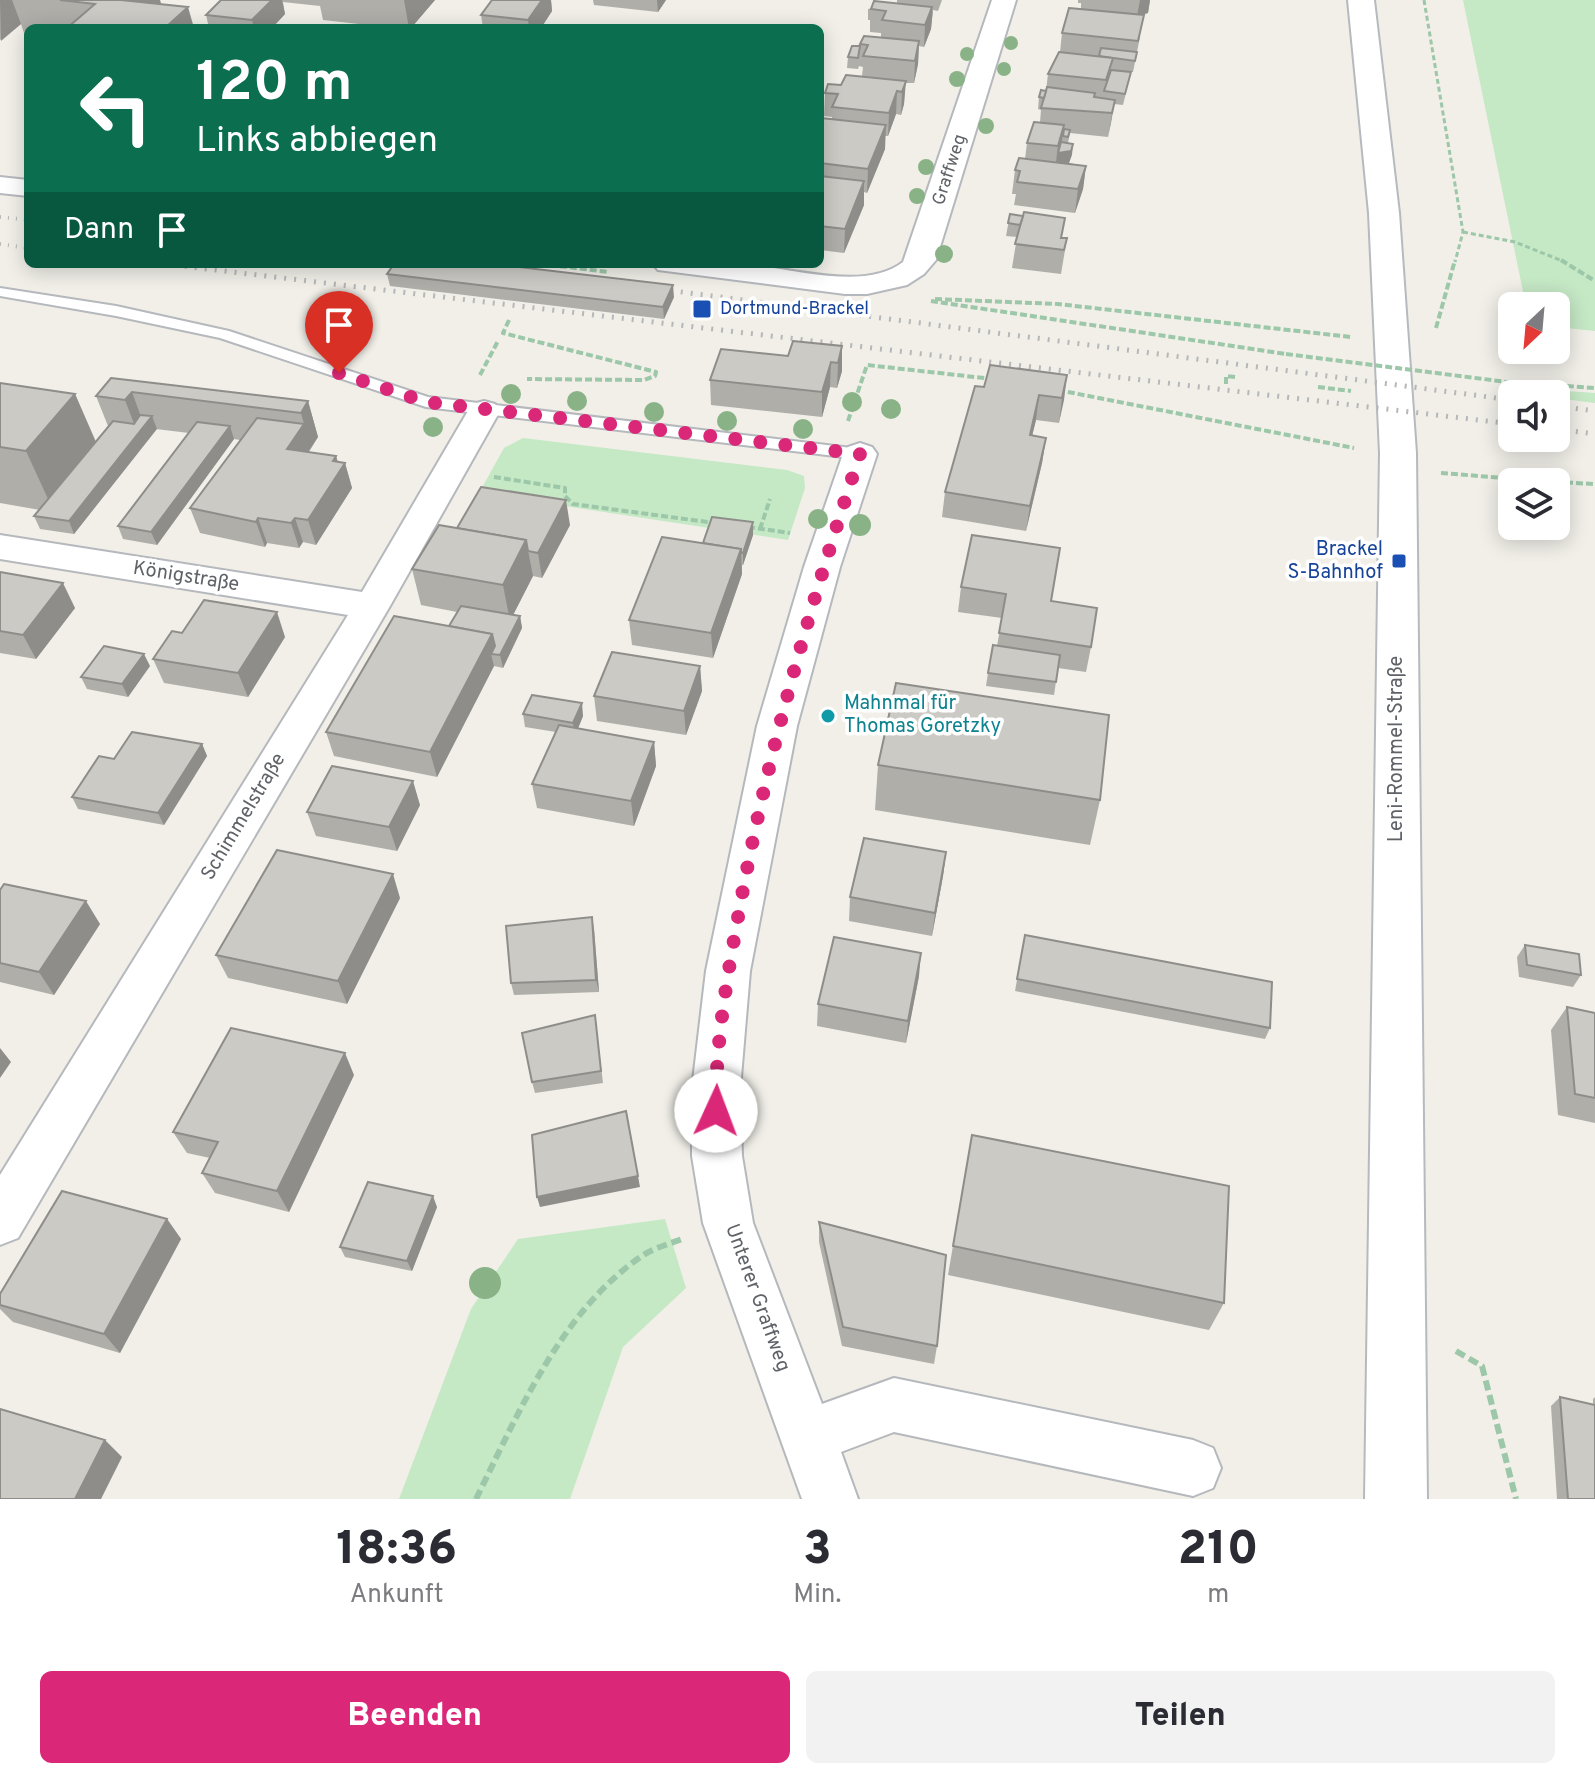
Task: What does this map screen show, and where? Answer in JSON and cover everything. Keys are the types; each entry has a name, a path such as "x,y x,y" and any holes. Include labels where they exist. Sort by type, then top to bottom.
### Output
{"main road":[{"name":"Leni-Rommel-Straße","path":"1361,0 1384,213 1398,453 1396,1499"}],"street":[{"name":"Graffweg","path":"702,268 845,285 898,280 913,271 921,260 1004,0"},
{"path":"0,185 24,188"},
{"name":"Schimmelstraße","path":"0,1221 372,606 485,389"},
{"name":"Unterer Graffweg","path":"830,1499 728,1223 717,1156 716,1089 731,956 777,726 822,567 848,453"},
{"name":"Königstraße","path":"0,547 372,606"},
{"path":"808,1437 894,1405 1193,1468"}],"lane":[{"path":"0,292 116,311 224,334 426,402 485,389 848,453"}],"path":[{"path":"1424,0 1463,232 1436,328 1429,337"},
{"path":"1463,232 1499,237 1534,247 1595,281"},
{"path":"575,268 609,272"},
{"path":"845,285 906,297 1286,354 1507,382 1595,388"},
{"path":"906,297 1058,304 1358,338"},
{"path":"509,320 503,333 656,372 655,376 644,380 523,379"},
{"path":"484,367 498,341"},
{"path":"848,453 867,365 1007,381"},
{"path":"1226,384 1227,368"},
{"path":"1226,376 1236,377"},
{"path":"1052,388 1360,449"},
{"path":"1432,472 1498,477"},
{"path":"488,476 565,488 565,496 573,504 728,525"},
{"path":"1570,483 1595,484"},
{"path":"760,529 770,499"},
{"path":"744,527 790,533"},
{"path":"476,1499 557,1348 595,1298 643,1255 728,1223"},
{"path":"1456,1351 1482,1366 1516,1499"}],"green space":[{"path":"1463,0 1595,0 1595,331 1570,328 1570,292 1523,292"},
{"path":"1570,391 1595,393 1595,403 1570,400"},
{"path":"523,438 787,470 804,476 805,488 788,540 479,493 504,448"},
{"path":"665,1219 686,1288 623,1347 570,1499 399,1499 471,1309 518,1239"}],"building":[{"path":"60,0 121,0 188,7 169,24 72,24 95,4"},
{"path":"221,0 272,0 252,20 206,15"},
{"path":"492,0 542,0 528,20 481,15"},
{"path":"874,1 932,7 925,25 882,20 886,11 871,9"},
{"path":"1069,8 1144,15 1138,41 1062,33"},
{"path":"864,36 919,41 915,61 863,56 868,45 860,44"},
{"path":"852,46 860,46 858,58 848,57"},
{"path":"1101,48 1137,52 1135,61 1099,56"},
{"path":"1059,52 1113,58 1106,80 1048,74"},
{"path":"1111,70 1131,72 1125,94 1104,91"},
{"path":"846,75 906,81 902,92 897,91 889,113 832,107 838,94 825,93 828,84 841,85"},
{"path":"1047,87 1095,93 1094,97 1115,100 1112,113 1041,108"},
{"path":"824,118 886,125 868,169 824,164"},
{"path":"1034,122 1064,125 1058,146 1027,143"},
{"path":"1061,142 1073,144 1071,151 1058,153"},
{"path":"1019,158 1086,166 1078,189 1017,182 1020,171 1015,170"},
{"path":"824,176 864,181 845,229 824,226"},
{"path":"1024,212 1065,218 1061,238 1067,238 1064,250 1015,244"},
{"path":"1010,214 1023,216 1020,225 1008,223"},
{"path":"391,268 526,268 673,285 663,307 387,274"},
{"path":"793,341 842,346 838,363 831,362 822,392 710,380 721,349 788,356"},
{"path":"990,365 1067,375 1062,398 1039,395 1030,435 1046,438 1030,506 945,492 975,386 984,387"},
{"path":"111,378 308,401 301,413 132,392 125,400 96,396"},
{"path":"0,383 75,394 26,451 0,447"},
{"path":"140,415 152,416 69,521 34,516 113,421 134,424"},
{"path":"257,418 304,424 287,449 336,456 333,461 345,463 308,520 295,518 291,523 258,518 256,522 190,508"},
{"path":"197,422 230,426 151,532 118,526"},
{"path":"481,487 566,500 538,553 528,551 526,540 457,528"},
{"path":"712,517 753,522 743,553 741,549 703,543"},
{"path":"439,525 526,540 503,585 412,569"},
{"path":"972,535 1060,548 1051,601 1097,608 1091,647 999,633 1006,594 961,587"},
{"path":"662,537 741,549 711,633 629,620"},
{"path":"0,572 63,583 23,635 0,631"},
{"path":"204,600 277,612 238,673 153,659 172,631 182,633"},
{"path":"461,606 520,616 500,655 491,654 495,646 492,634 449,626"},
{"path":"394,616 492,634 430,752 326,732"},
{"path":"993,645 1060,655 1056,682 988,673"},
{"path":"104,646 144,654 122,684 81,677"},
{"path":"612,652 700,666 684,711 594,696"},
{"path":"896,683 1109,715 1100,800 878,765"},
{"path":"532,695 582,703 573,723 523,714"},
{"path":"559,725 654,742 631,801 532,784"},
{"path":"132,732 202,744 158,813 72,797 99,756 114,759"},
{"path":"332,766 413,781 389,827 307,812"},
{"path":"864,838 946,852 935,913 850,897"},
{"path":"277,850 393,874 338,981 216,955"},
{"path":"4,884 86,901 39,972 0,963 0,890"},
{"path":"592,917 596,980 511,983 506,926"},
{"path":"1025,935 1272,982 1270,1028 1017,979"},
{"path":"834,937 921,953 908,1021 818,1004"},
{"path":"1525,945 1579,954 1581,975 1527,965"},
{"path":"1567,1007 1595,1013 1595,1098 1575,1094"},
{"path":"595,1015 601,1071 532,1082 522,1033"},
{"path":"231,1028 345,1053 277,1191 202,1173 218,1142 173,1132"},
{"path":"626,1111 638,1176 537,1197 532,1135"},
{"path":"972,1135 1229,1186 1224,1303 953,1246"},
{"path":"368,1182 433,1196 407,1261 340,1247"},
{"path":"62,1191 167,1219 104,1334 0,1305 0,1294"},
{"path":"819,1222 946,1255 937,1346 843,1327"},
{"path":"1560,1397 1595,1405 1595,1499 1568,1499"},
{"path":"0,1409 105,1440 75,1499 0,1499"}],"railway":[{"path":"0,217 24,220"},
{"path":"0,244 24,247"},
{"path":"199,268 1498,422"},
{"path":"651,288 1498,398"},
{"path":"1570,408 1595,411"},
{"path":"1570,431 1595,434"}],"place":[{"name":"Dortmund-Brackel","path":"702,309"},
{"name":"Brackel S-Bahnhof","path":"1399,561"},
{"name":"Mahnmal für Thomas Goretzky","path":"828,716"}],"route":[{"path":"339,373 426,402 860,454 822,567 769,759 728,971 716,1111"}]}
